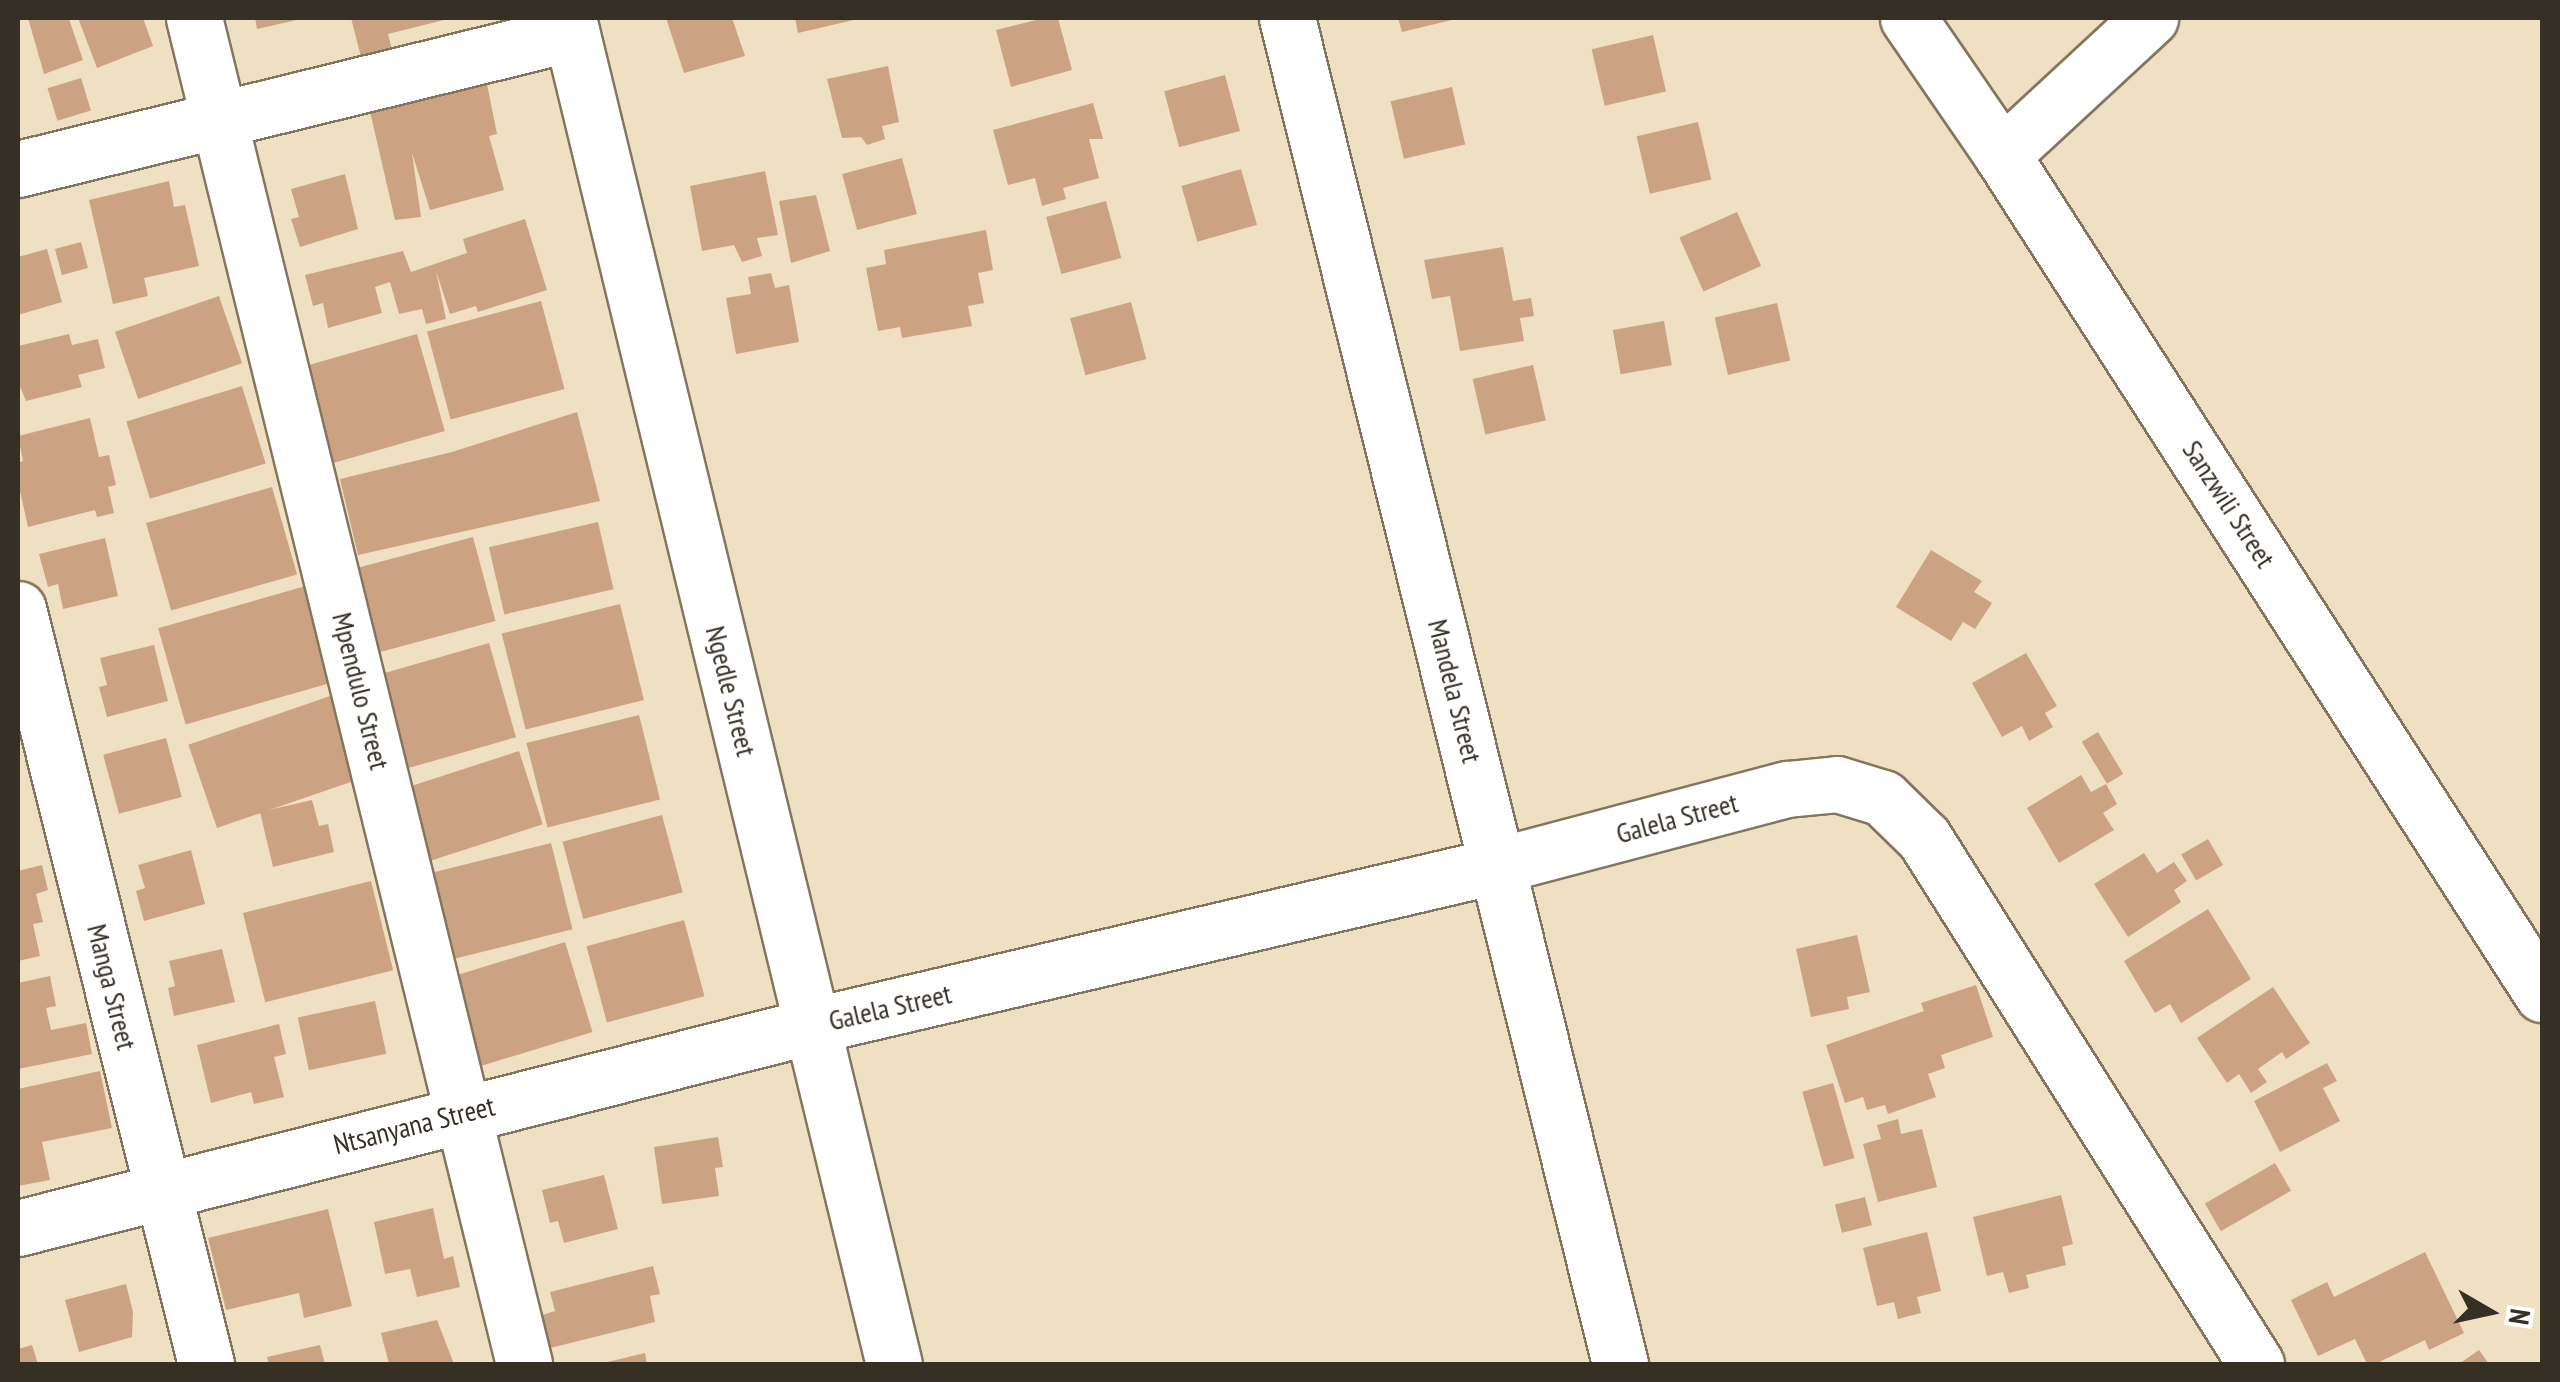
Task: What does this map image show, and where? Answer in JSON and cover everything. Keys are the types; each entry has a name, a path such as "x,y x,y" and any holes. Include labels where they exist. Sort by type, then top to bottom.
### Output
{"street":[{"name":"Mpendulo Street","path":"194,18 524,1364"},
{"name":"Mandela Street","path":"1287,18 1620,1364"},
{"name":"Sanzwili Street","path":"1908,18 2002,155 2538,987"},
{"path":"2002,155 2150,18"},
{"path":"18,168 570,25"},
{"name":"Ngedle Street","path":"570,25 894,1364"},
{"name":"Manga Street","path":"18,609 206,1364"},
{"name":"Galela Street","path":"811,1026 1499,865 1787,789 1837,784 1883,798 1924,838 2256,1364"},
{"name":"Ntsanyana Street","path":"18,1228 811,1026"}],"building":[{"path":"28,18 69,19 83,60 44,74"},
{"path":"78,18 143,18 153,46 97,68"},
{"path":"255,18 301,18 301,19 257,29"},
{"path":"351,18 448,19 388,34 392,50 361,57"},
{"path":"666,18 732,18 745,56 684,73"},
{"path":"795,18 858,18 858,19 798,33"},
{"path":"1058,18 1072,70 1011,87 996,30"},
{"path":"1398,18 1456,18 1456,19 1402,32"},
{"path":"1653,35 1666,92 1605,106 1592,49"},
{"path":"888,66 899,122 882,126 885,139 867,145 861,137 842,138 827,79"},
{"path":"1225,75 1240,131 1179,147 1164,91"},
{"path":"81,78 91,111 57,121 48,88"},
{"path":"487,84 497,134 489,136 504,190 430,210 412,153 421,217 395,220 369,107"},
{"path":"1452,87 1465,144 1404,159 1391,101"},
{"path":"1093,103 1103,139 1089,139 1099,178 1063,188 1066,199 1042,206 1035,178 1008,185 993,130"},
{"path":"1698,122 1711,179 1650,194 1637,136"},
{"path":"902,158 917,214 857,230 842,174"},
{"path":"1241,169 1257,225 1197,242 1181,186"},
{"path":"765,171 778,235 757,238 762,256 742,262 734,245 702,251 690,186"},
{"path":"345,174 358,229 300,247 291,219 299,217 291,189"},
{"path":"169,181 174,207 185,205 199,266 144,278 148,296 113,304 89,200"},
{"path":"816,195 830,251 791,263 779,201"},
{"path":"1106,201 1121,258 1061,274 1046,217"},
{"path":"1737,212 1761,266 1703,292 1679,238"},
{"path":"525,219 547,290 478,312 476,306 450,314 436,271 446,319 426,324 422,309 399,314 390,282 375,287 382,313 328,328 323,303 313,306 305,275 403,251 411,272 467,253 463,239"},
{"path":"986,230 993,270 978,273 984,303 968,306 972,326 902,338 900,327 878,331 866,268 886,264 884,250"},
{"path":"81,242 88,268 62,275 55,249"},
{"path":"1503,247 1513,301 1531,298 1534,316 1520,318 1524,341 1460,351 1450,296 1432,299 1424,260"},
{"path":"47,249 62,302 18,315 18,257"},
{"path":"771,273 775,288 789,285 799,342 736,354 726,298 751,294 748,277"},
{"path":"219,296 242,363 138,399 115,332"},
{"path":"541,301 565,389 451,419 427,332"},
{"path":"1131,302 1146,359 1085,375 1070,318"},
{"path":"1777,303 1790,360 1728,375 1715,317"},
{"path":"1664,321 1672,365 1621,374 1613,330"},
{"path":"69,334 72,345 98,339 105,368 78,375 82,387 26,401 18,382 18,346"},
{"path":"417,334 445,431 333,463 305,366"},
{"path":"1533,365 1546,421 1485,434 1473,379"},
{"path":"242,386 266,463 150,499 126,421"},
{"path":"577,412 600,501 358,555 340,479 452,452"},
{"path":"90,418 99,457 109,455 116,485 108,487 114,513 97,517 95,510 28,527 18,482 18,463 23,461 18,436"},
{"path":"272,487 297,574 171,611 146,523"},
{"path":"598,522 614,589 504,614 489,547"},
{"path":"473,537 496,621 375,653 352,569"},
{"path":"105,538 118,596 63,609 58,584 48,587 39,554"},
{"path":"1931,550 1982,581 1974,592 1992,603 1975,629 1963,622 1951,641 1896,607"},
{"path":"309,585 337,681 186,724 158,628"},
{"path":"620,604 644,700 526,730 502,634"},
{"path":"489,643 516,737 399,771 372,677"},
{"path":"154,645 168,701 107,717 99,687 107,685 100,658"},
{"path":"2026,653 2057,706 2045,713 2053,727 2029,741 2022,726 2002,737 1972,683"},
{"path":"333,695 362,778 217,828 188,745"},
{"path":"639,715 660,799 547,827 526,743"},
{"path":"2098,732 2123,774 2107,784 2082,742"},
{"path":"166,738 182,797 119,814 103,755"},
{"path":"519,751 543,824 431,861 407,787"},
{"path":"2081,775 2091,792 2106,784 2117,804 2103,813 2114,830 2059,863 2027,808"},
{"path":"312,800 319,826 328,824 334,852 273,867 260,812"},
{"path":"662,815 683,892 583,919 563,842"},
{"path":"2208,839 2223,865 2196,880 2181,854"},
{"path":"551,843 573,929 447,961 426,874"},
{"path":"191,850 205,904 144,921 136,891 145,888 138,865"},
{"path":"2144,853 2157,873 2174,862 2187,881 2174,890 2181,902 2128,937 2094,884"},
{"path":"42,865 48,890 36,894 43,922 33,924 40,956 18,961 18,871"},
{"path":"371,881 393,970 265,1002 243,913"},
{"path":"2208,909 2251,979 2181,1023 2170,1004 2155,1013 2124,961"},
{"path":"684,920 704,996 607,1022 586,946"},
{"path":"1857,935 1870,992 1847,997 1849,1009 1811,1017 1796,949"},
{"path":"565,942 592,1032 482,1066 454,976"},
{"path":"222,949 235,1002 174,1016 168,988 175,986 169,961"},
{"path":"50,976 56,1006 46,1008 51,1030 86,1023 92,1054 18,1069 18,983"},
{"path":"1976,985 1993,1037 1941,1055 1945,1068 1928,1074 1936,1097 1888,1114 1885,1105 1867,1110 1863,1097 1845,1103 1826,1045 1924,1011 1921,1003"},
{"path":"2273,987 2310,1043 2286,1059 2282,1052 2258,1069 2267,1082 2251,1093 2239,1074 2227,1083 2197,1038"},
{"path":"375,1001 386,1054 309,1070 298,1017"},
{"path":"279,1024 286,1054 274,1057 284,1097 254,1104 251,1092 211,1103 197,1045"},
{"path":"2327,1063 2337,1081 2323,1088 2340,1121 2280,1152 2254,1101"},
{"path":"100,1071 112,1128 42,1142 50,1180 18,1186 18,1089"},
{"path":"1833,1083 1854,1158 1824,1167 1802,1092"},
{"path":"1898,1119 1901,1134 1922,1129 1937,1187 1878,1202 1863,1144 1881,1139 1877,1125"},
{"path":"718,1137 723,1167 715,1168 719,1196 662,1204 654,1147"},
{"path":"2275,1163 2291,1191 2221,1231 2205,1204"},
{"path":"604,1175 618,1229 564,1243 558,1221 550,1223 542,1190"},
{"path":"2061,1195 2073,1244 2062,1247 2066,1265 2026,1275 2029,1288 2009,1293 2003,1272 1987,1276 1973,1217"},
{"path":"1865,1197 1872,1225 1842,1233 1835,1204"},
{"path":"433,1208 444,1259 453,1256 460,1287 417,1297 410,1269 385,1274 374,1222"},
{"path":"328,1209 352,1306 304,1318 299,1293 226,1310 208,1238"},
{"path":"1927,1232 1941,1291 1917,1297 1921,1313 1898,1319 1894,1302 1877,1306 1863,1248"},
{"path":"2425,1252 2464,1333 2429,1350 2425,1340 2375,1364 2367,1364 2355,1339 2318,1356 2291,1300 2327,1282 2334,1297"},
{"path":"653,1266 660,1294 650,1296 655,1322 550,1348 542,1315 555,1311 550,1292"},
{"path":"126,1284 133,1312 132,1337 79,1352 65,1300"},
{"path":"437,1320 454,1364 389,1364 381,1333"},
{"path":"32,1345 38,1364 18,1364 18,1349"},
{"path":"320,1345 325,1364 269,1364 267,1357"},
{"path":"2479,1350 2489,1364 2459,1364"},
{"path":"645,1353 647,1364 603,1363"}]}
